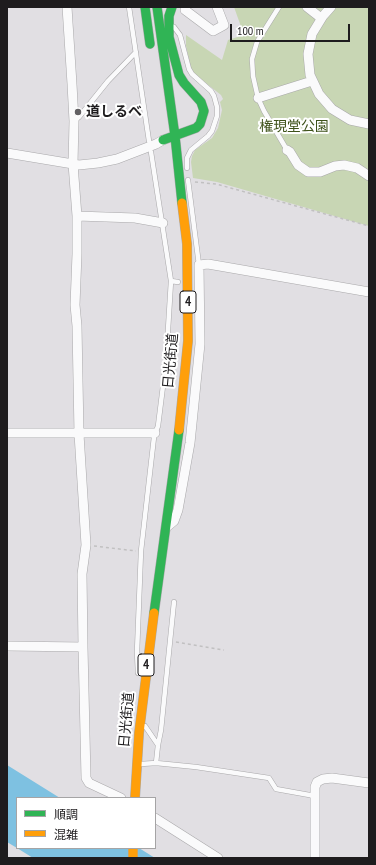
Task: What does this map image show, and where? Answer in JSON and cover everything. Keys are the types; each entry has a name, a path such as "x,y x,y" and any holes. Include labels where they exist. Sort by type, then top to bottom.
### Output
{"main road":[{"path":"145,7 151,50"},
{"name":"日光街道","path":"157,7 175,136 187,244 188,322 188,341 179,428 162,527"},
{"path":"163,140 196,128 200,124 204,110 201,102 179,75 169,37 169,16 172,8"},
{"path":"162,128 164,150"},
{"name":"日光街道","path":"176,251 175,281 178,319"},
{"name":"日光街道","path":"174,374 176,351"},
{"name":"日光街道","path":"135,797 140,718 162,527 167,450"}],"street":[{"path":"67,7 74,121 73,164 77,254 74,305 77,326 79,434 86,545 82,574 86,778 89,783 119,797"},
{"path":"172,8 177,12 188,8 213,31 224,25 217,7"},
{"path":"307,7 321,18"},
{"path":"331,7 321,18 312,34 309,47 309,68 312,81 319,94 332,109 350,120 369,124"},
{"path":"258,98 312,81"},
{"path":"7,153 73,164 98,163 118,159 163,140"},
{"path":"287,150 290,152 298,165 308,172 320,172 334,166 344,164 357,168 369,176"},
{"path":"76,216 135,218 163,223"},
{"path":"162,527 171,525 178,510 190,443 200,344 199,265 208,264 369,292"},
{"path":"7,433 155,433"},
{"path":"7,646 83,647"},
{"path":"315,858 314,787 317,782 323,779 332,778 369,783"},
{"path":"156,819 218,858"}],"lane":[{"path":"129,7 149,141"},
{"path":"279,7 257,42 252,59 253,76 258,98 287,150"},
{"path":"169,25 174,27 180,35 189,69 192,74 211,91 217,107 217,116 212,131 208,136 194,146 187,158 186,163 199,265"},
{"path":"74,121 136,52"},
{"path":"145,676 139,675 137,667 141,551 155,433 158,426 175,281 151,152"},
{"path":"156,763 161,730 174,602"},
{"path":"140,718 158,745"},
{"path":"137,764 156,763 196,767 269,778 276,788 315,796"}],"path":[{"path":"189,182 216,184 369,226"},
{"path":"86,545 141,551"},
{"path":"170,641 224,650"}],"green space":[{"name":"権現堂公園","path":"234,7 369,7 369,226 217,182 193,178 191,162 192,156 195,150 212,138 218,128 222,110 220,102 223,99 221,95 192,72 186,46 186,35 222,60 228,40 244,35"}],"water":[{"path":"7,765 58,797 16,797 16,847 7,842"},
{"path":"19,849 141,849 155,858 33,858"}],"traffic: fast":[{"path":"145,7 150,44"},
{"path":"157,7 175,136 182,203"},
{"path":"163,140 196,128 200,124 204,111 201,102 179,75 169,37 169,16 172,7"},
{"path":"154,613 179,430"}],"traffic: slow":[{"path":"179,430 188,341 187,244 182,203"},
{"path":"135,797 139,733 154,613"},
{"path":"133,849 133,858"}],"place":[{"name":"道しるべ","path":"78,112"}]}
